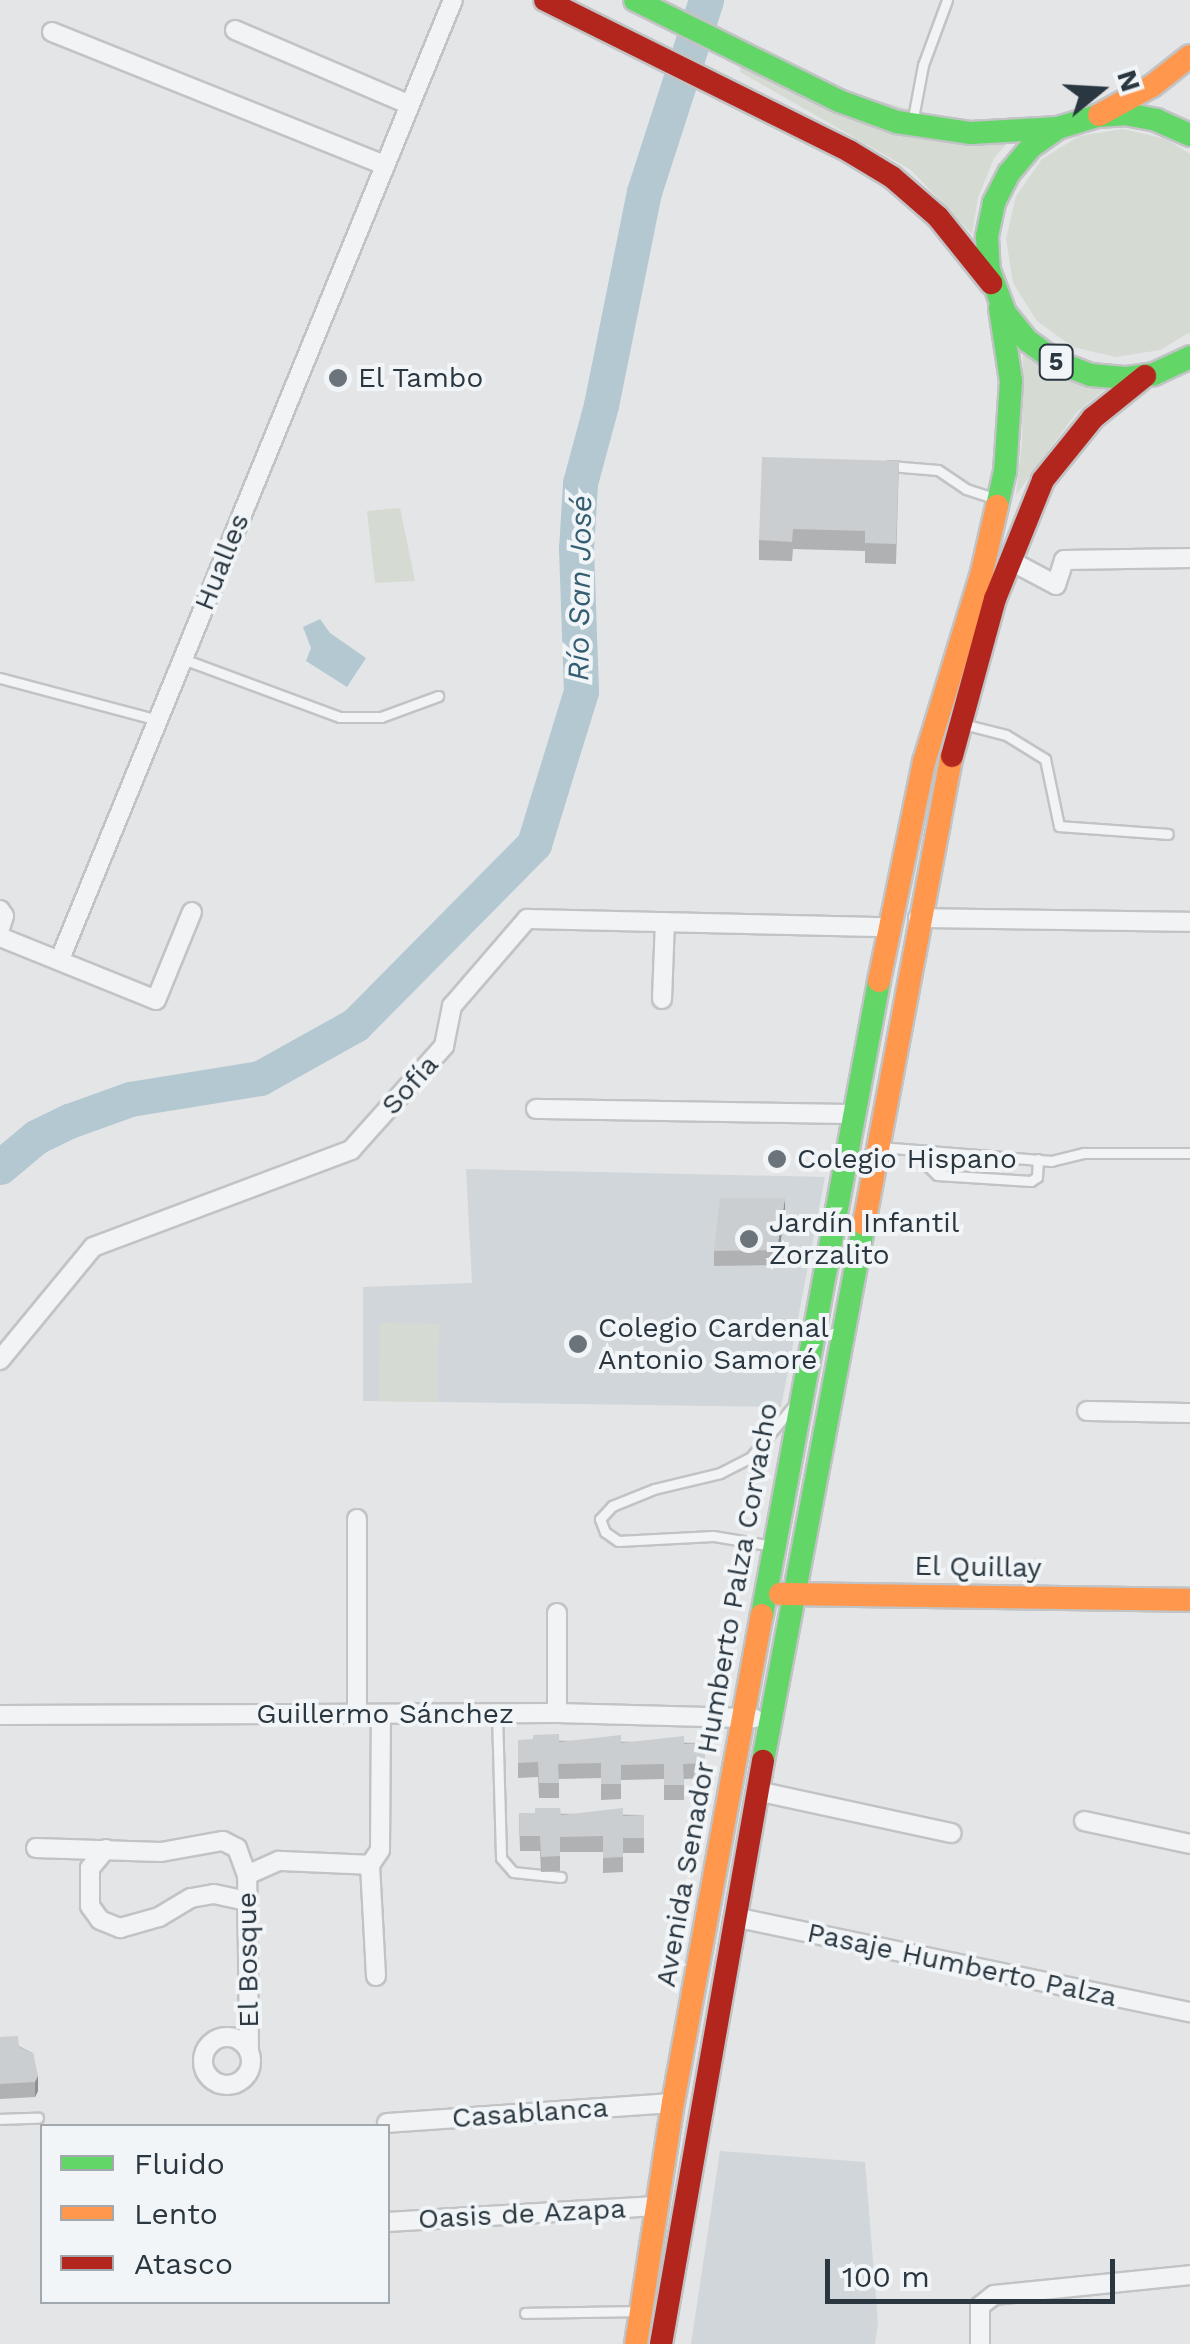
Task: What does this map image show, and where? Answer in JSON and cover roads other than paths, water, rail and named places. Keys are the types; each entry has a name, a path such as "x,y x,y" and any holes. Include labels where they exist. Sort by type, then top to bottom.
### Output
{"main road":[{"name":"5","path":"545,0 850,151 907,188 938,217 995,292 1016,328 1057,362 1090,375 1190,380"},
{"path":"635,0 839,100 912,126 970,133 1058,128 1098,116 1152,86 1190,56"},
{"path":"1098,116 1142,116 1190,136"},
{"name":"Avenida Senador Humberto Palza Corvacho","path":"636,2344 674,2103 888,927 924,762 999,500 1009,448 1009,356 987,237 994,203 1019,160 1058,128"},
{"path":"1149,375 1190,357"},
{"name":"Avenida Senador Humberto Palza Corvacho","path":"662,2344 756,1791 918,918 960,723 1009,560 1053,464 1093,418 1149,375"},
{"name":"El Quillay","path":"766,1593 1190,1600"}],"street":[{"name":"Hualles","path":"60,960 453,0"},
{"path":"235,30 410,105"},
{"path":"52,32 386,165"},
{"path":"1009,560 1056,585 1064,560 1190,558"},
{"path":"0,910 4,916 0,928"},
{"path":"0,936 156,1000 192,912"},
{"name":"Sofía","path":"0,1360 93,1247 351,1150 444,1046 452,1006 527,918 888,927"},
{"path":"918,918 1190,922"},
{"path":"662,999 665,922"},
{"path":"536,1109 854,1114"},
{"path":"1087,1412 1190,1413"},
{"path":"356,1519 357,1714"},
{"path":"557,1614 557,1713"},
{"name":"Guillermo Sánchez","path":"0,1715 557,1713 770,1718"},
{"path":"376,1976 370,1865 380,1850 381,1835 380,1714"},
{"path":"756,1791 952,1833"},
{"path":"1084,1821 1190,1844"},
{"path":"36,1848 160,1852 222,1841 237,1848 247,1874"},
{"path":"106,1849 90,1868 90,1906 100,1920 120,1928 138,1924 191,1898 214,1894 246,1901"},
{"name":"El Bosque","path":"249,2052 247,1874 279,1861 370,1865"},
{"name":"Pasaje Humberto Palza","path":"734,1917 1190,2012"},
{"name":"Casablanca","path":"387,2123 674,2103"},
{"name":"Oasis de Azapa","path":"390,2222 656,2206"},
{"path":"980,2344 978,2312 994,2294 1190,2275"}],"lane":[{"path":"912,126 923,66 948,0"},
{"path":"886,466 938,470 966,489 999,500"},
{"path":"183,659 340,717 364,720 438,696"},
{"path":"0,678 158,720"},
{"path":"960,723 1006,735 1045,760 1060,826 1168,834"},
{"path":"876,1146 1038,1160 1071,1159 1084,1153 1190,1153"},
{"path":"930,1152 929,1166 937,1175 1030,1182 1036,1177 1038,1160"},
{"path":"774,1546 712,1536 618,1541 605,1532 600,1520 612,1506 654,1489 720,1473 750,1458 802,1395"},
{"path":"497,1713 501,1858 513,1872 561,1877"},
{"path":"0,2119 38,2118"},
{"path":"525,2313 639,2311"}],"water":[{"path":"320,619 330,633 366,658 347,687 306,661 311,648 303,627"}],"waterway":[{"name":"Río San José","path":"0,1167 36,1137 69,1121 130,1099 260,1078 355,1025 534,844 581,691 576,549 580,483 601,405 644,192 706,0"}],"place":[{"name":"El Tambo","path":"338,378"},
{"name":"Colegio Hispano","path":"777,1159"},
{"name":"Jardín Infantil Zorzalito","path":"749,1239"},
{"name":"Colegio Cardenal Antonio Samoré","path":"578,1344"}]}
